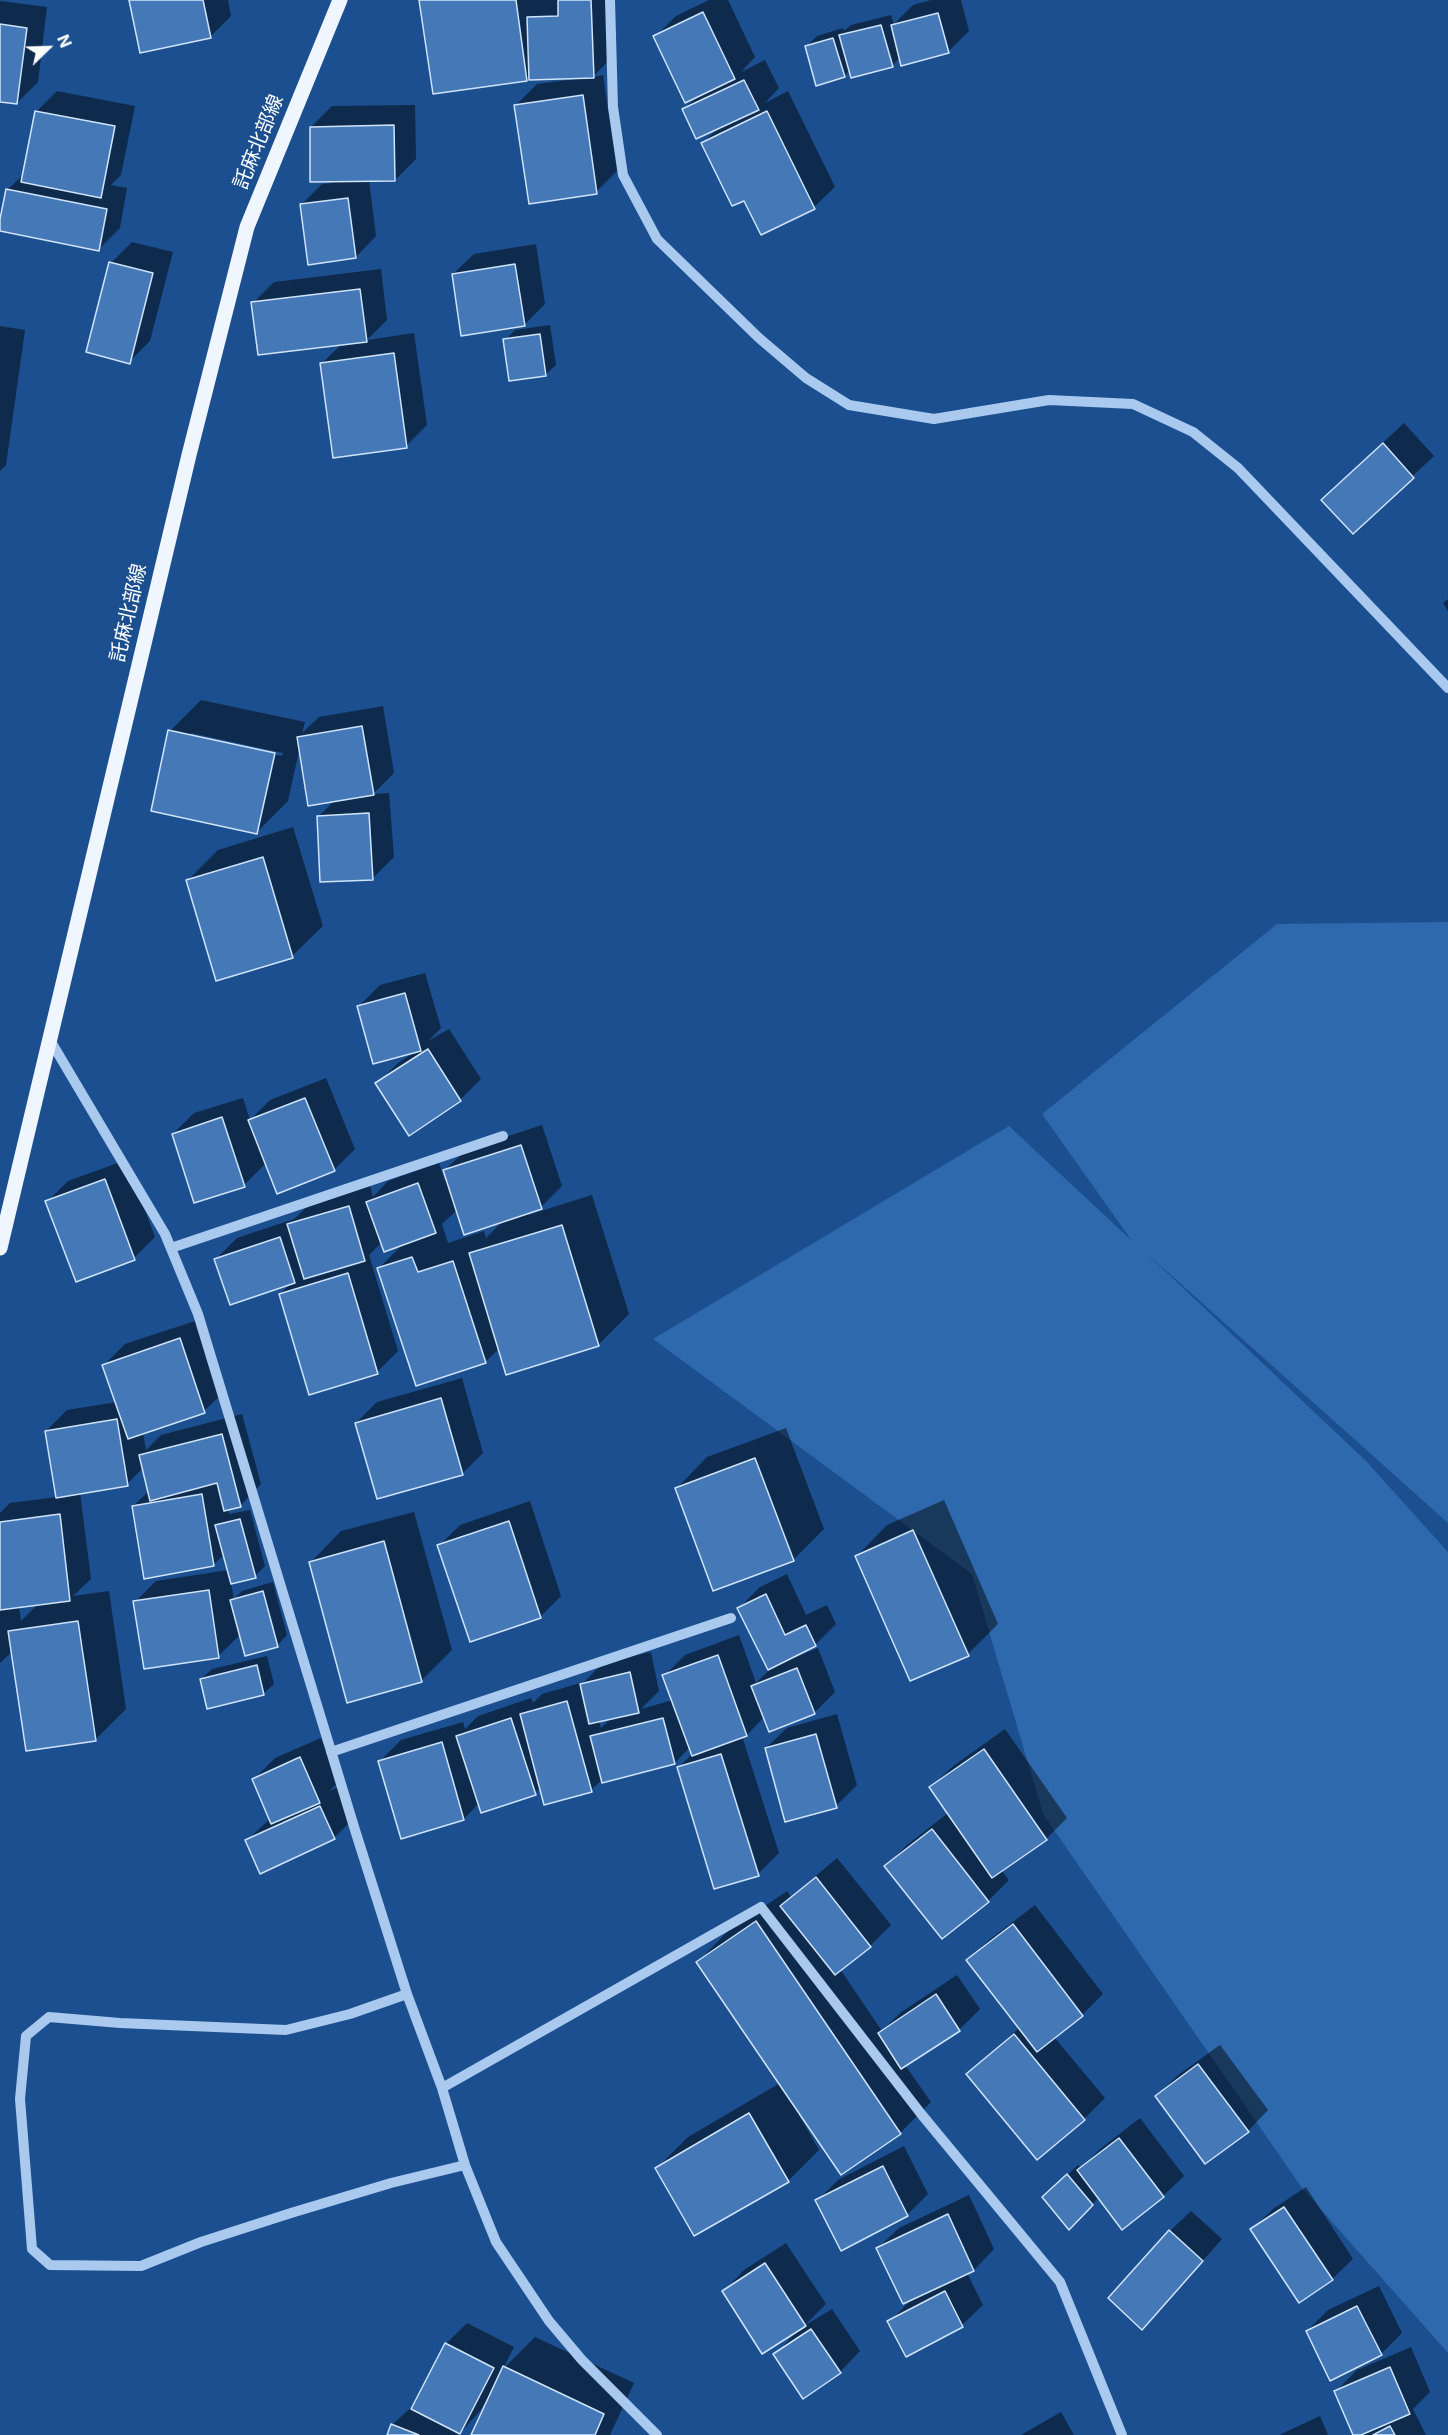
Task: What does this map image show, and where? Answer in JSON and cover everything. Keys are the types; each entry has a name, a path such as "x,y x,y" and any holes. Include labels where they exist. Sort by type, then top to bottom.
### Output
{"main road":[{"name":"託麻北部線","path":"0,1248 189,455 247,226 340,0"}],"street":[{"path":"610,0 613,107 623,176 657,239 759,338 806,378 849,405 934,419 1049,400 1073,401 1132,404 1193,432 1238,468 1448,688"},
{"path":"50,1040 165,1234 198,1314 407,1994 442,2088 465,2165 496,2242 549,2321 582,2360 657,2435"},
{"path":"171,1248 503,1136"},
{"path":"331,1752 731,1618"},
{"path":"442,2088 761,1907 922,2115 1060,2282 1122,2435"},
{"path":"407,1994 350,2014 286,2030 120,2023 49,2017 26,2036 20,2099 32,2248 50,2265 141,2265 201,2242 291,2213 391,2183 465,2165"}],"shaded area":[{"path":"1448,922 1448,1523 1144,1251 1366,1461 1448,1552 1448,2353 1302,2188 1043,1814 972,1574 653,1339 1009,1126 1132,1241 1042,1114 1277,924"}],"building":[{"path":"129,0 203,0 211,38 140,53"},
{"path":"419,0 516,0 527,81 433,94"},
{"path":"558,0 591,0 594,78 529,80 527,17 558,16"},
{"path":"703,12 735,79 685,103 653,36"},
{"path":"938,13 949,53 901,66 891,25"},
{"path":"0,24 27,28 17,104 0,102"},
{"path":"881,25 893,67 851,78 839,35"},
{"path":"833,38 845,77 816,86 805,46"},
{"path":"744,80 759,110 696,139 682,109"},
{"path":"583,95 597,194 529,204 514,105"},
{"path":"35,111 115,126 101,198 21,182"},
{"path":"767,111 815,209 761,235 744,201 732,206 701,143"},
{"path":"394,125 395,181 310,182 310,127"},
{"path":"6,189 107,209 99,251 0,231"},
{"path":"348,198 356,258 308,265 300,204"},
{"path":"109,262 153,273 130,364 86,352"},
{"path":"515,264 525,326 461,336 452,274"},
{"path":"360,289 367,342 258,355 251,302"},
{"path":"540,334 546,376 509,381 503,339"},
{"path":"394,353 407,448 333,458 320,363"},
{"path":"1383,443 1414,478 1353,534 1321,500"},
{"path":"362,726 374,795 308,806 297,737"},
{"path":"168,730 275,753 257,834 151,811"},
{"path":"369,813 373,880 320,882 317,816"},
{"path":"263,857 293,958 216,981 186,880"},
{"path":"405,993 421,1051 373,1064 357,1006"},
{"path":"428,1049 461,1101 409,1136 375,1083"},
{"path":"305,1098 335,1171 277,1194 248,1120"},
{"path":"222,1117 245,1187 194,1203 172,1134"},
{"path":"521,1145 542,1209 464,1235 443,1170"},
{"path":"105,1179 135,1260 76,1282 45,1201"},
{"path":"418,1183 436,1233 384,1252 366,1202"},
{"path":"349,1206 365,1261 304,1279 287,1224"},
{"path":"562,1225 599,1346 506,1375 469,1253"},
{"path":"280,1237 295,1283 230,1305 214,1259"},
{"path":"412,1257 418,1272 453,1261 486,1363 416,1386 377,1268"},
{"path":"348,1273 378,1374 309,1395 279,1294"},
{"path":"180,1338 205,1413 128,1439 102,1365"},
{"path":"441,1398 463,1475 377,1499 355,1423"},
{"path":"117,1419 128,1486 56,1498 45,1431"},
{"path":"222,1434 241,1507 224,1511 217,1483 150,1501 139,1455"},
{"path":"755,1458 794,1561 713,1591 675,1488"},
{"path":"202,1494 214,1566 144,1579 132,1506"},
{"path":"60,1514 70,1601 0,1610 0,1522"},
{"path":"240,1519 256,1578 231,1584 215,1525"},
{"path":"509,1521 541,1618 470,1642 437,1545"},
{"path":"913,1530 969,1656 910,1681 855,1556"},
{"path":"384,1541 422,1682 347,1703 309,1562"},
{"path":"209,1590 219,1658 144,1669 133,1601"},
{"path":"263,1591 278,1647 245,1656 230,1600"},
{"path":"766,1594 785,1635 806,1625 816,1646 768,1670 737,1608"},
{"path":"78,1621 96,1741 26,1751 8,1631"},
{"path":"718,1655 747,1736 692,1756 662,1675"},
{"path":"257,1665 264,1695 207,1709 200,1679"},
{"path":"797,1668 815,1714 769,1732 751,1686"},
{"path":"630,1672 639,1713 589,1724 580,1684"},
{"path":"567,1701 592,1792 544,1805 520,1714"},
{"path":"511,1718 536,1795 481,1813 456,1736"},
{"path":"663,1718 675,1764 602,1783 590,1736"},
{"path":"816,1734 837,1808 785,1822 765,1748"},
{"path":"442,1742 464,1820 401,1839 378,1761"},
{"path":"984,1749 1047,1840 992,1878 929,1787"},
{"path":"721,1754 759,1876 714,1889 677,1767"},
{"path":"300,1757 320,1803 271,1824 252,1779"},
{"path":"320,1806 335,1839 260,1874 245,1840"},
{"path":"932,1829 989,1902 942,1939 884,1866"},
{"path":"816,1877 871,1947 835,1975 780,1906"},
{"path":"756,1921 901,2134 841,2175 696,1962"},
{"path":"1013,1924 1083,2016 1037,2052 966,1960"},
{"path":"936,1994 960,2031 901,2069 878,2033"},
{"path":"1014,2034 1085,2120 1037,2160 966,2074"},
{"path":"1198,2064 1249,2132 1205,2164 1155,2096"},
{"path":"749,2113 789,2182 694,2236 655,2168"},
{"path":"1119,2138 1164,2197 1122,2230 1077,2170"},
{"path":"883,2166 908,2216 841,2251 815,2200"},
{"path":"1067,2174 1093,2205 1069,2230 1042,2197"},
{"path":"1284,2207 1333,2280 1299,2303 1250,2229"},
{"path":"948,2214 974,2271 903,2304 876,2248"},
{"path":"1169,2230 1203,2261 1142,2330 1108,2298"},
{"path":"765,2263 806,2326 762,2354 722,2291"},
{"path":"945,2291 963,2327 906,2357 887,2321"},
{"path":"1357,2306 1382,2355 1330,2381 1306,2331"},
{"path":"811,2329 841,2373 803,2399 773,2354"},
{"path":"445,2343 494,2368 460,2434 411,2409"},
{"path":"503,2366 604,2414 595,2435 471,2435"},
{"path":"1390,2367 1410,2414 1361,2435 1353,2435 1334,2391"},
{"path":"391,2424 419,2435 387,2435"},
{"path":"1390,2426 1395,2435 1373,2435"}]}
